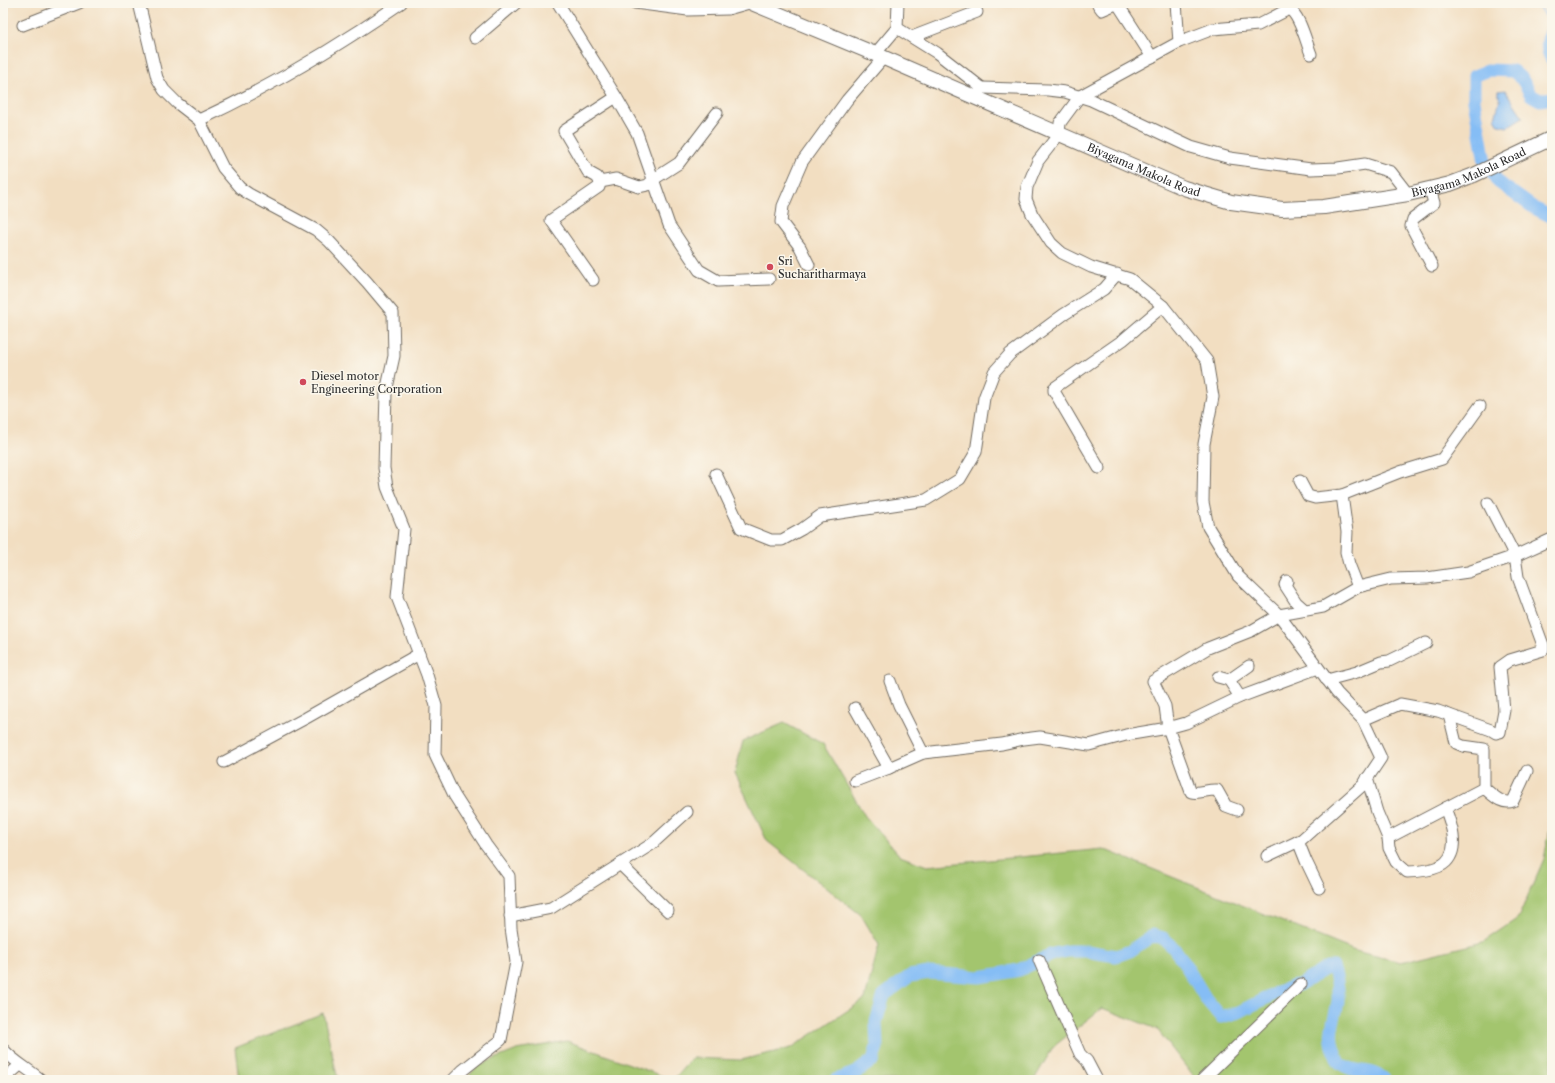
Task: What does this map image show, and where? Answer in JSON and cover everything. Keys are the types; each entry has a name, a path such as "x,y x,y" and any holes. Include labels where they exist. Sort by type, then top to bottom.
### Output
{"main road":[{"name":"Biyagama Makola Road","path":"752,3 879,56 979,93 1059,134 1184,188 1231,202 1282,209 1324,208 1408,194 1430,189 1474,175 1552,138"}],"street":[{"path":"23,25 79,3"},
{"path":"139,3 156,78 164,90 177,103 199,120 223,168 240,188 316,230 329,241 362,276 393,313 394,356 386,392 384,468 387,487 404,529 397,597 427,675 436,706 435,755 454,794 486,845 508,876 510,916 516,962 501,1040 463,1070 453,1080"},
{"path":"199,120 269,86 318,57 401,3"},
{"path":"475,38 516,3"},
{"path":"558,3 637,133 669,224 699,270 718,281 769,279"},
{"path":"635,3 688,10 728,9 749,3"},
{"path":"809,265 800,247 781,222 783,206 802,162 848,100 897,28 898,3"},
{"path":"1097,3 1102,10 1116,4 1152,57"},
{"path":"1176,3 1179,42"},
{"path":"1267,856 1298,841 1363,785 1381,758 1363,720 1337,693 1279,615 1238,576 1208,527 1203,502 1204,444 1213,397 1207,360 1163,306 1130,279 1091,266 1062,253 1051,243 1032,214 1026,199 1027,187 1038,161 1059,134 1060,122 1080,96 1179,42 1213,29 1258,25 1290,9 1298,20 1311,54"},
{"path":"912,37 977,12"},
{"path":"897,28 937,53 979,93 1048,90 1080,96 1092,100 1191,147 1230,158 1311,169 1338,168 1365,164 1390,172 1408,194"},
{"path":"593,280 551,220 599,187 600,182 597,177 588,172 564,131 616,97"},
{"path":"600,182 616,179 639,187 648,185 654,179 679,164 717,113"},
{"path":"1430,189 1434,203 1413,219 1411,226 1432,266"},
{"path":"716,474 741,528 771,540 782,540 802,529 820,516 926,500 960,479 976,452 984,398 994,372 1010,354 1063,315 1104,289 1117,274"},
{"path":"1099,468 1054,391 1054,388 1123,340 1163,306"},
{"path":"1300,481 1308,496 1315,498 1342,495 1400,472 1442,459 1480,406"},
{"path":"1342,495 1347,532 1347,558 1358,587"},
{"path":"1363,720 1400,704 1438,711 1492,730 1496,733 1500,732 1504,710 1500,667 1510,660 1543,650 1518,577 1515,556 1488,502"},
{"path":"1237,810 1226,806 1217,790 1211,789 1196,793 1191,792 1168,728 1165,706 1153,681 1208,648 1251,631 1279,615 1323,607 1358,587 1391,579 1427,578 1468,572 1515,556 1552,539"},
{"path":"1287,581 1285,585 1296,602 1305,610"},
{"path":"1328,680 1388,661 1426,643"},
{"path":"224,762 306,718 419,654"},
{"path":"1240,697 1224,678 1248,666"},
{"path":"855,781 923,754 1002,744 1040,737 1089,745 1126,735 1168,728 1186,723 1240,697 1318,668"},
{"path":"890,681 899,705 923,754"},
{"path":"855,708 889,768"},
{"path":"1449,715 1456,743 1463,746 1484,749 1484,788"},
{"path":"1484,788 1501,802 1512,801 1527,771"},
{"path":"1367,778 1377,812 1388,838 1389,848 1396,862 1407,872 1424,871 1446,863 1452,852 1453,836 1450,821 1445,808"},
{"path":"1388,838 1484,788"},
{"path":"510,916 551,908 652,844 687,812"},
{"path":"1298,841 1319,888"},
{"path":"620,864 668,911"},
{"path":"1039,960 1080,1054 1087,1061 1097,1080"},
{"path":"1202,1080 1300,984"},
{"path":"3,1049 20,1065 41,1080"},
{"path":"3,1080 20,1065"}],"green space":[{"path":"784,723 823,744 865,816 900,856 927,866 1103,849 1355,951 1401,962 1483,942 1518,918 1544,859 1552,818 1552,1080 1196,1080 1157,1029 1102,1008 1053,1047 1034,1080 673,1080 692,1058 741,1060 791,1048 865,999 879,945 861,915 767,841 735,773 743,741"},
{"path":"323,1013 338,1080 239,1080 235,1048"},
{"path":"567,1041 673,1080 464,1080 479,1065 517,1050"}],"water":[{"path":"1505,90 1523,117 1507,127 1499,125 1495,118 1500,100 1498,91"}],"waterway":[{"path":"1535,3 1552,23"},
{"path":"1552,30 1548,45 1552,60"},
{"path":"1552,98 1540,100 1531,95 1522,79 1513,71 1489,70 1474,76 1474,100 1485,162 1498,182 1534,208 1552,217"},
{"path":"835,1080 857,1072 873,1060 877,1047 876,1022 884,995 910,976 929,973 979,977 998,974 1019,970 1053,954 1068,951 1086,951 1116,956 1130,951 1153,935 1163,938 1171,945 1182,959 1206,999 1221,1017 1239,1012 1280,991 1301,984 1328,967 1333,967 1336,975 1338,1001 1331,1033 1333,1047 1338,1059 1340,1063 1346,1067 1369,1072 1380,1076 1385,1080"}],"place":[{"name":"Sri Sucharitharmaya","path":"770,267"},
{"name":"Diesel motor Engineering Corporation","path":"303,382"}]}
